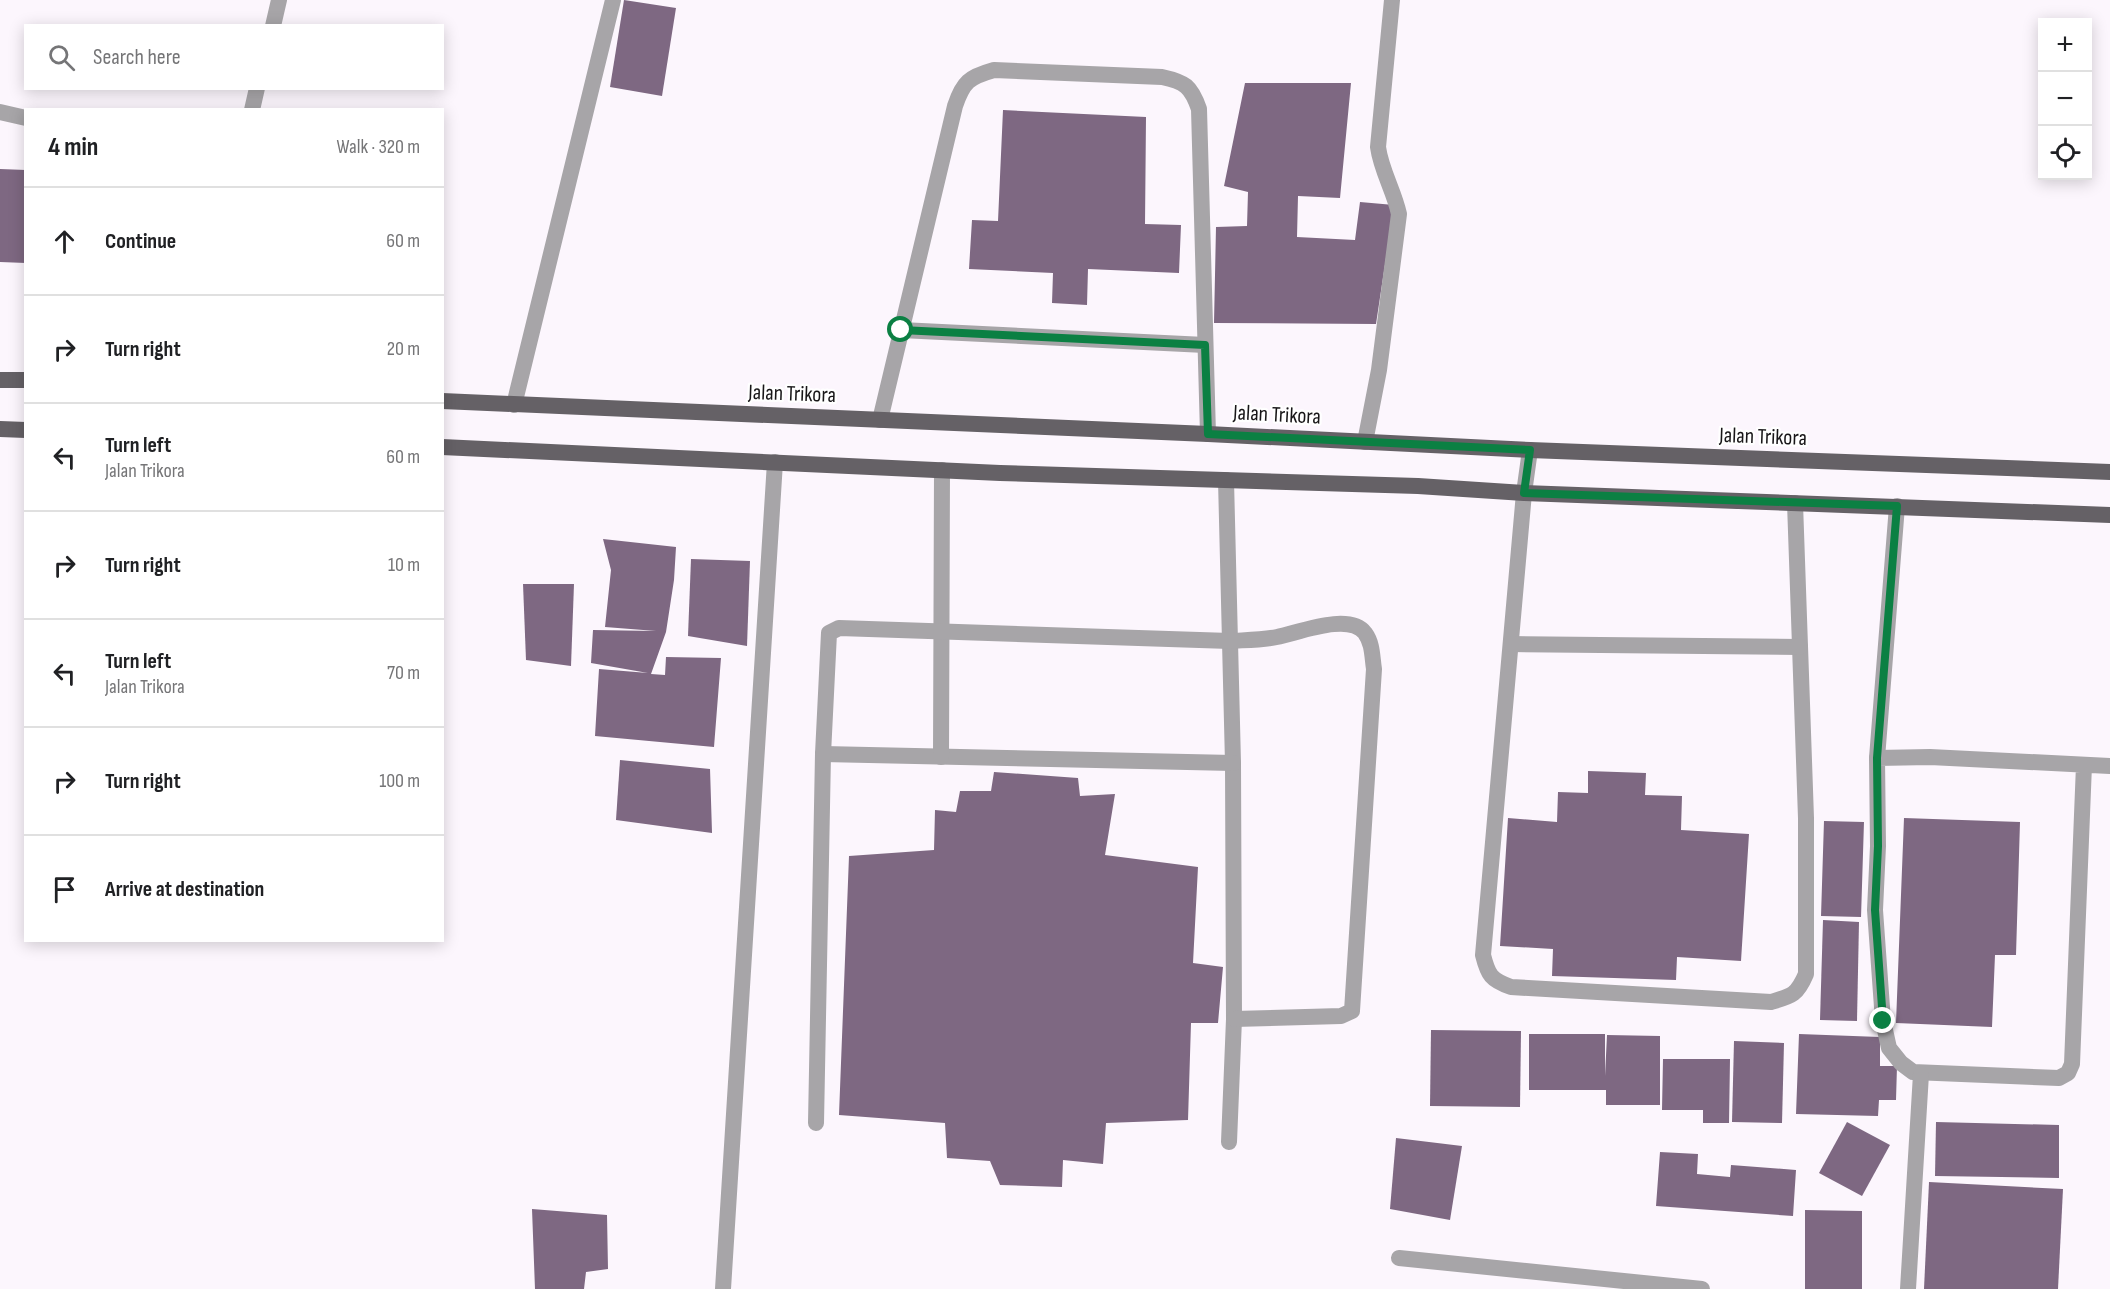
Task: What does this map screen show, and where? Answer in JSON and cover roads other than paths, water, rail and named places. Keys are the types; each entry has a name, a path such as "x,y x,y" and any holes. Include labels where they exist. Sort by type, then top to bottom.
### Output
{"main road":[{"path":"0,380 24,380"},
{"name":"Jalan Trikora","path":"444,401 1530,450 2110,472"},
{"path":"0,429 24,430"},
{"path":"444,447 942,470 1418,486 1524,493 2110,515"}],"street":[{"path":"273,24 279,0"},
{"path":"514,405 613,0"},
{"path":"1365,442 1380,370 1399,214 1378,147 1392,0"},
{"path":"880,420 961,88 975,75 994,70 1162,77 1182,81 1193,93 1199,109 1208,434"},
{"path":"252,108 257,90"},
{"path":"0,112 24,118"},
{"path":"901,330 1205,345"},
{"path":"1530,450 1524,493 1483,955 1487,970 1496,982 1511,987 1771,1002 1787,998 1799,989 1806,974 1806,818 1794,503"},
{"path":"723,1289 776,462"},
{"path":"941,757 942,470"},
{"path":"1226,480 1233,763 1234,1019 1229,1142"},
{"path":"1897,506 1877,758 1878,846 1875,910 1883,1021 1889,1048 1912,1072 2059,1078 2068,1073 2072,1064 2077,993 2084,765"},
{"path":"816,1123 823,754 829,633 839,628 1230,641 1275,637 1325,625 1347,624 1364,632 1372,647 1374,669 1352,1011 1341,1016 1234,1019"},
{"path":"1511,645 1800,647"},
{"path":"823,754 1233,763"},
{"path":"1877,758 1930,757 2110,766"},
{"path":"1908,1289 1921,1074"},
{"path":"1399,1258 1702,1289"}]}
